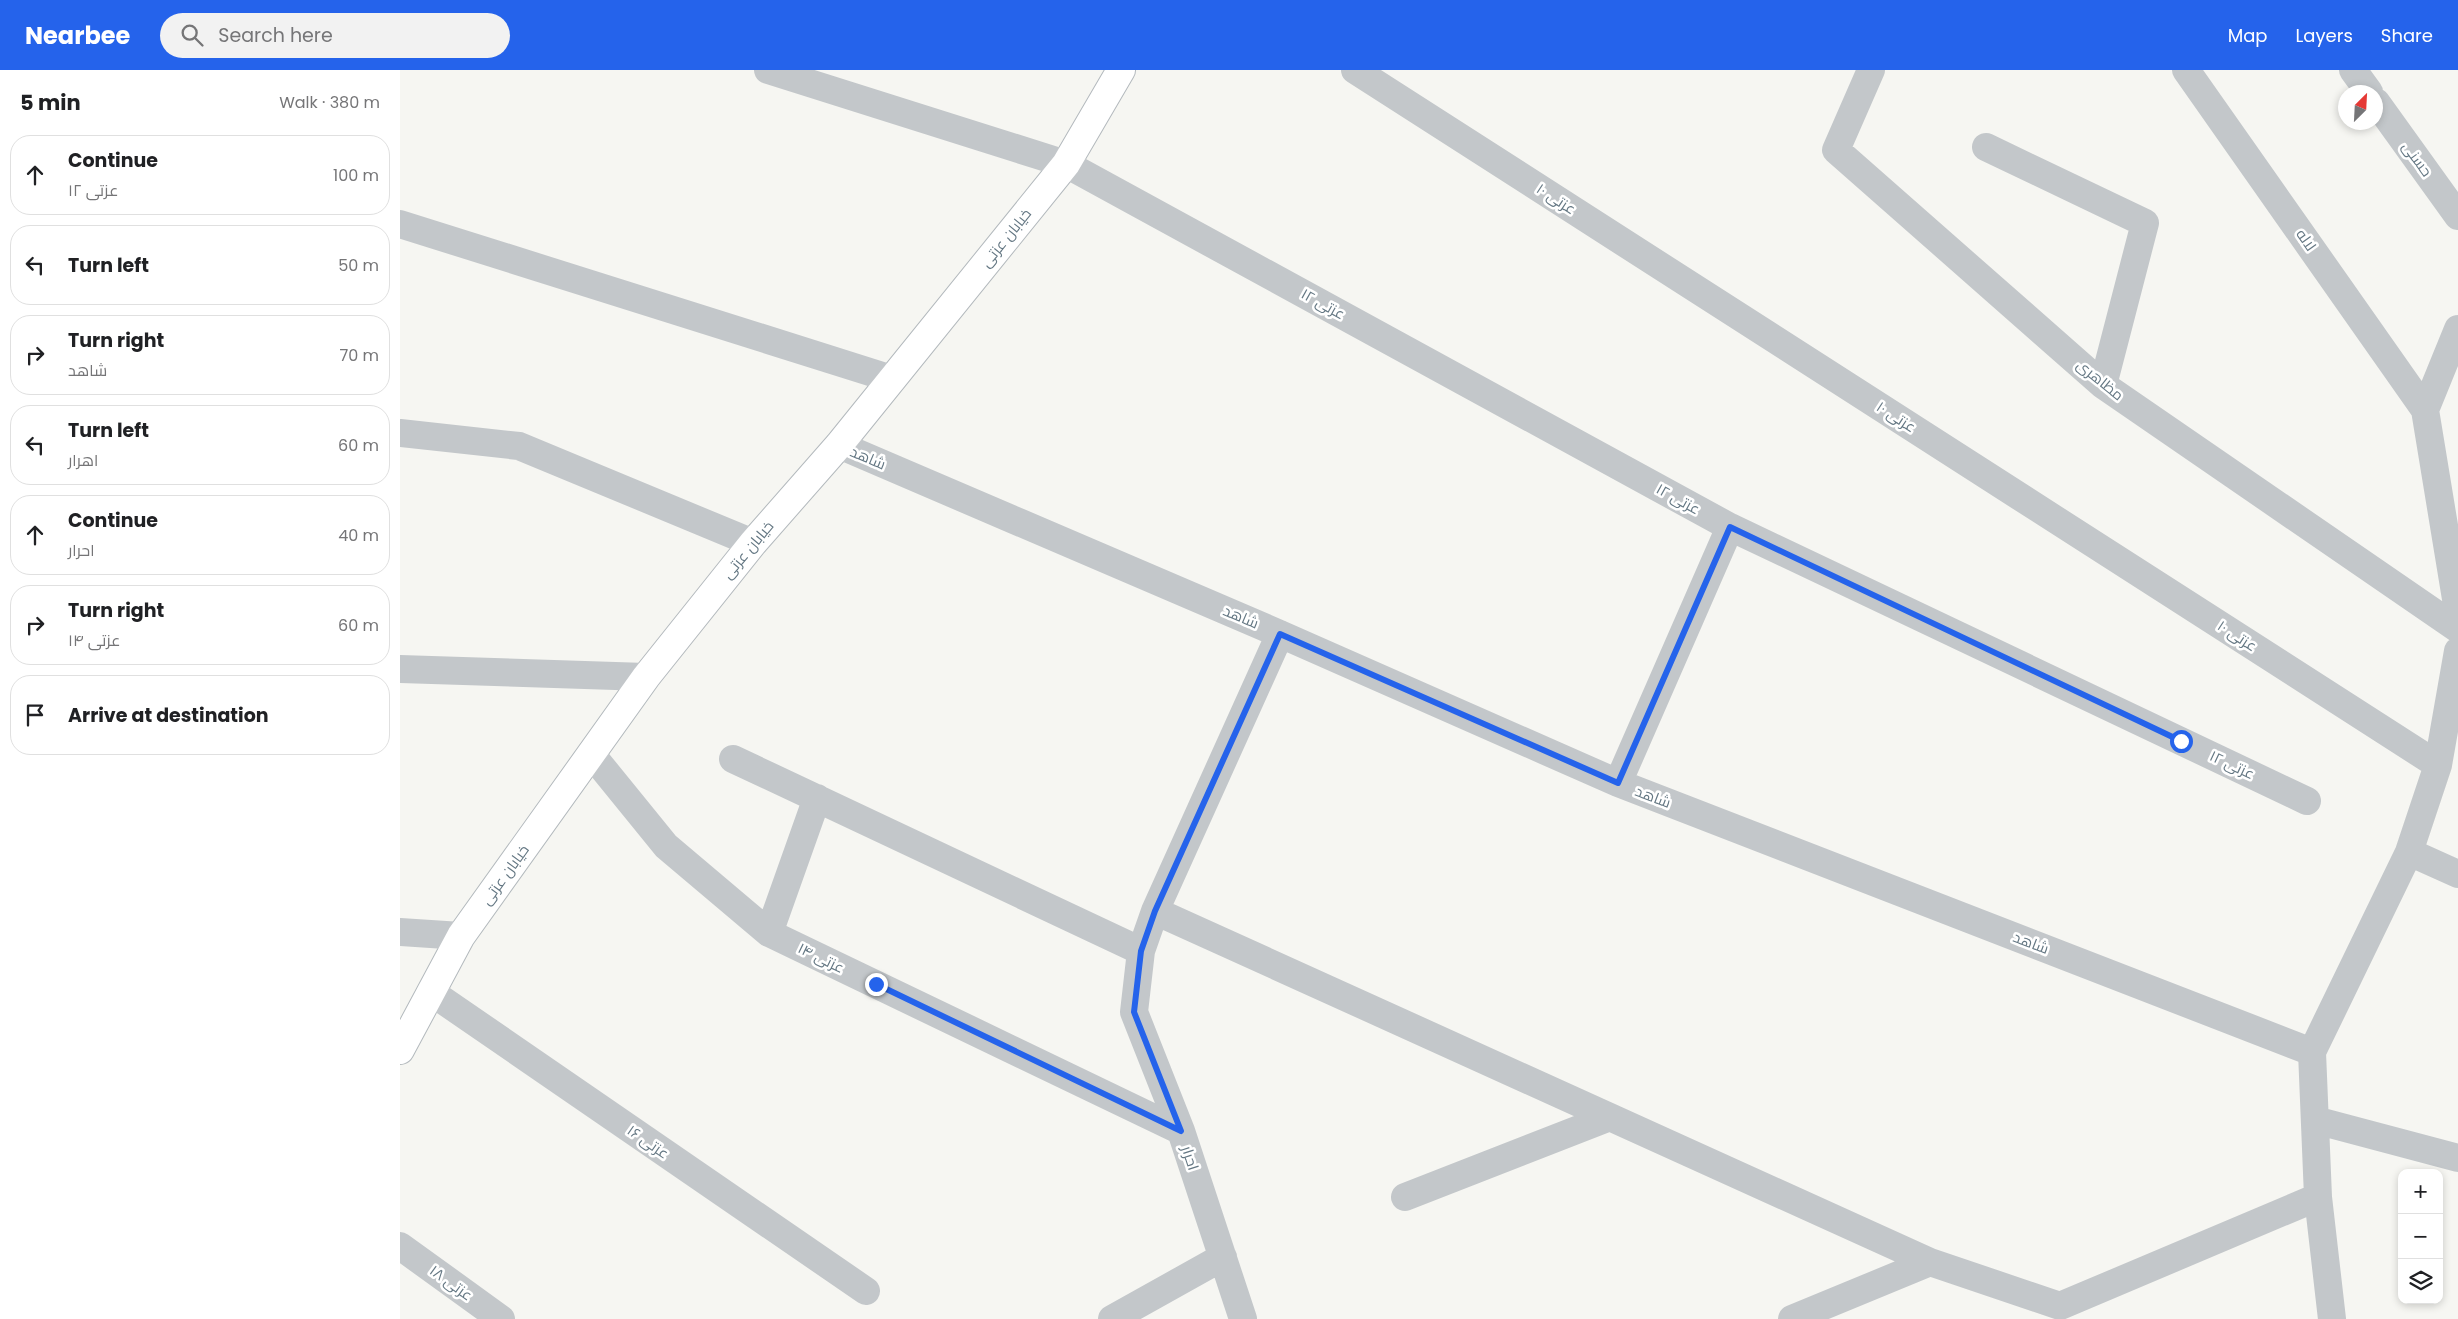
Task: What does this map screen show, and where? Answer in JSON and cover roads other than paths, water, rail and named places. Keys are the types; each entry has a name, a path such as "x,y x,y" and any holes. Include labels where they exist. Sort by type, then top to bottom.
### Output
{"street":[{"name":"عزتی ۱۲","path":"768,70 1066,164 1730,527 2307,801"},
{"name":"خیابان عزتی","path":"400,1050 461,936 646,677 753,543 839,445 1066,164 1121,70"},
{"name":"عزتی ۱۰","path":"1355,70 2438,765"},
{"name":"مظاهری","path":"1870,70 1836,150 2103,385 2458,629"},
{"name":"لاله","path":"2186,70 2425,410"},
{"path":"2353,70 2364,85"},
{"name":"حسنی","path":"2383,112 2458,216"},
{"path":"1986,147 2145,223 2103,385"},
{"path":"400,224 892,379"},
{"path":"2458,330 2425,410 2458,611"},
{"path":"400,433 519,446 753,543"},
{"name":"شاهد","path":"839,445 1280,634 1618,783 2312,1052"},
{"path":"1618,783 1730,527"},
{"name":"احرار","path":"1243,1319 1181,1131 1134,1012 1141,951 1155,911 1280,634"},
{"path":"2332,1319 2318,1197 2312,1052 2409,852 2453,713 2458,651"},
{"path":"400,669 646,677"},
{"name":"عزتی ۱۴","path":"592,755 666,846 769,933 1181,1131"},
{"path":"733,759 1141,951"},
{"path":"769,933 817,798"},
{"path":"2409,852 2458,874"},
{"path":"1155,911 1930,1262 2060,1306 2318,1197"},
{"path":"400,932 461,936"},
{"name":"عزتی ۱۶","path":"431,992 866,1291"},
{"path":"1405,1197 1610,1117"},
{"path":"2315,1120 2458,1158"},
{"name":"عزتی ۱۸","path":"400,1246 501,1319"},
{"path":"1112,1319 1223,1258"},
{"path":"1792,1319 1930,1262"}]}
